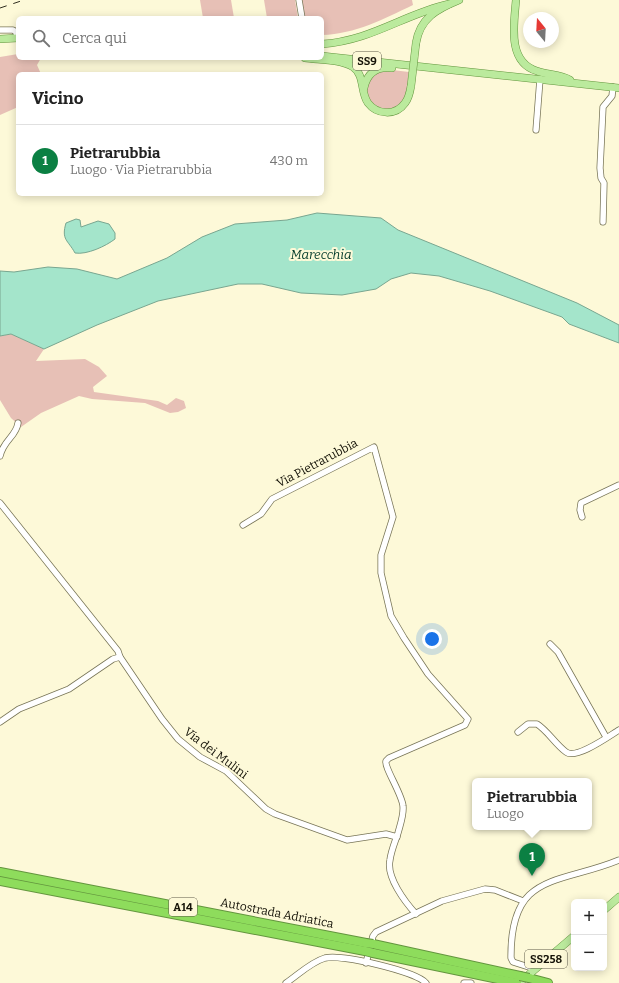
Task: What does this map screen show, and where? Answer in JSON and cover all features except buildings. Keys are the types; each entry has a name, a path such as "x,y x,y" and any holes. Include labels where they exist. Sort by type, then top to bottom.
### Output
{"highway":[{"name":"Autostrada Adriatica","path":"0,872 369,948 517,981 529,978 548,983"},
{"name":"Autostrada Adriatica","path":"0,881 369,948"}],"main road":[{"path":"324,44 367,36 425,11 459,0"},
{"path":"516,0 515,46 522,61 536,71 566,78 575,83"},
{"path":"321,60 344,63 358,72 367,102 371,107 384,113 393,112 400,109 405,103 411,86 417,35 425,20 434,12 449,4"},
{"path":"0,36 15,38"},
{"path":"0,39 15,38"},
{"name":"SS9","path":"324,56 616,87"},
{"path":"364,92 369,75 381,68 447,74 462,70"},
{"path":"607,907 618,898"},
{"name":"SS258","path":"517,981 535,969 571,939"}],"street":[{"path":"299,0 302,16"},
{"path":"0,30 13,30 16,32 15,38"},
{"path":"536,130 540,79"},
{"path":"603,222 604,183 601,178 600,168 603,107 612,96 616,87"},
{"path":"0,456 2,446 17,430 18,423"},
{"name":"Via Pietrarubbia","path":"242,525 261,514 272,499 277,496 374,447 393,517 381,555 381,573 391,616 428,674 468,720 465,725 389,758 386,761 385,766 394,780 403,807 403,816 390,860 390,869 403,897 416,914"},
{"path":"582,517 580,510 581,503 619,485"},
{"name":"Via dei Mulini","path":"0,503 118,651 120,657 162,719 178,739 200,757 226,771 266,809 275,814 347,840 386,834 397,837"},
{"path":"550,644 558,652 606,737"},
{"path":"0,722 19,709 69,689 113,659 120,657"},
{"path":"518,732 528,724 537,724 567,753 574,754 582,752 619,730"},
{"path":"535,969 513,962 511,958 515,923 523,901 546,882 619,860"},
{"path":"366,962 373,936 376,932 442,901 485,890 495,890 523,901"},
{"path":"286,983 316,962 326,958 339,957 366,962 408,973 418,977 426,983"},
{"path":"464,983 471,983"}],"shaded area":[{"path":"200,0 231,0 234,16 203,16"},
{"path":"264,0 295,0 298,16 267,16"},
{"path":"302,0 412,0 413,5 369,25 334,34 324,35 324,16 305,16"},
{"path":"16,54 16,60 40,60 37,65 40,72 16,72 16,108 0,115 0,57"},
{"path":"384,69 409,72 406,94 401,104 393,108 385,109 377,106 370,101 366,94 366,85 371,77"},
{"path":"11,334 44,349 36,361 85,359 99,367 107,376 93,387 94,392 158,401 167,405 176,398 184,401 186,408 178,412 170,413 145,403 92,399 79,396 41,413 21,427 11,418 0,400 0,336"}],"water":[{"name":"Marecchia","path":"317,213 381,218 398,230 577,303 619,325 619,343 569,324 562,317 490,291 439,276 411,273 391,279 376,289 342,295 301,293 262,284 238,284 158,301 97,325 44,349 11,334 0,336 0,271 14,272 48,267 77,269 117,279 167,258 202,237 235,224 287,220"},
{"path":"76,219 80,220 81,227 98,221 109,224 115,233 115,239 85,253 75,253 66,240 64,233 66,223"}],"railway":[{"path":"0,8 24,0"}],"place":[{"name":"Pietrarubbia","path":"532,876"}]}
